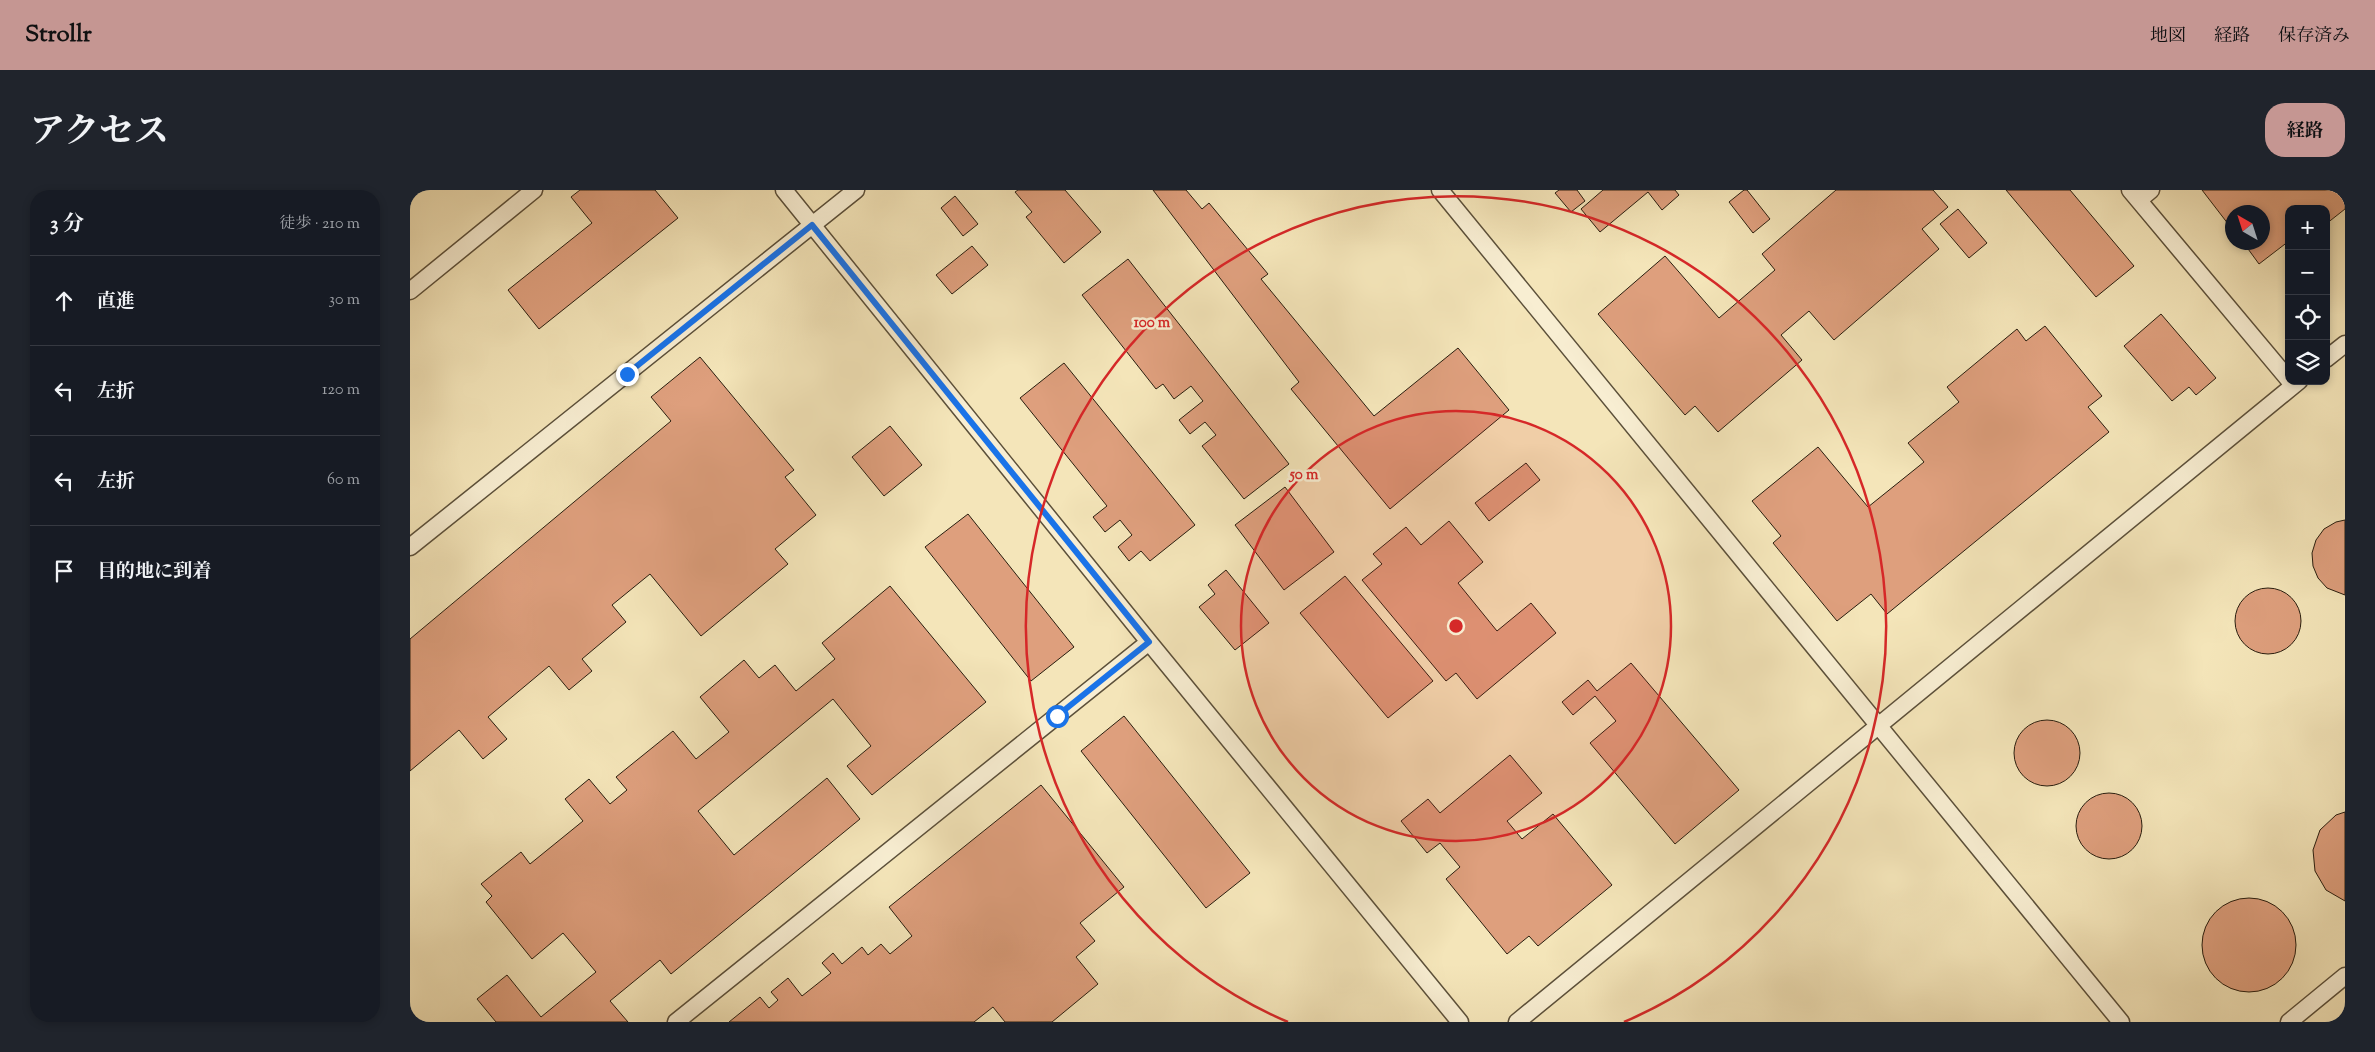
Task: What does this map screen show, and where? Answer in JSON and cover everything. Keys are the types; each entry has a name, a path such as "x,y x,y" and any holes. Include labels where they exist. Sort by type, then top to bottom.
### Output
{"lane":[{"path":"410,290 534,190"},
{"path":"784,190 1149,642 1460,1022"},
{"path":"410,547 856,190"},
{"path":"1440,190 2121,1022"},
{"path":"2140,193 2285,372"},
{"path":"2330,356 2345,344"},
{"path":"1517,1022 2289,385"},
{"path":"676,1022 1149,642"},
{"path":"2289,1022 2345,976"}],"building":[{"path":"580,190 655,190 678,218 539,329 508,290 592,223 571,197"},
{"path":"1018,190 1065,190 1101,232 1064,263 1026,217 1032,212 1015,192"},
{"path":"1153,190 1186,190 1202,209 1209,203 1268,274 1261,279 1374,416 1458,348 1509,410 1390,509 1291,389 1299,382"},
{"path":"1559,190 1577,190 1585,201 1571,212 1555,193"},
{"path":"1603,190 1675,190 1679,195 1662,210 1648,192 1600,232 1581,209"},
{"path":"1744,190 1747,190 1770,219 1753,233 1729,202"},
{"path":"1836,190 1933,190 1948,207 1922,229 1939,249 1834,340 1809,311 1781,335 1802,360 1718,432 1695,406 1685,415 1598,314 1665,256 1719,318 1775,270 1762,254"},
{"path":"2006,190 2070,190 2134,266 2096,297"},
{"path":"2202,190 2345,190 2345,209 2330,221 2330,205 2285,205 2285,244 2259,264 2249,250 2270,250 2270,205 2225,205 2225,220"},
{"path":"955,196 978,224 963,236 941,208"},
{"path":"1958,209 1987,243 1969,258 1940,224"},
{"path":"972,246 988,265 952,294 936,275"},
{"path":"1128,259 1289,464 1244,499 1202,446 1216,435 1205,422 1190,434 1179,420 1203,401 1191,386 1174,399 1163,384 1156,389 1082,295"},
{"path":"2161,314 2216,378 2196,395 2189,387 2172,401 2124,346"},
{"path":"2045,326 2102,396 2088,407 2109,432 1887,614 1871,594 1837,621 1773,543 1781,536 1752,501 1818,447 1868,507 1924,462 1908,443 1959,402 1947,387 2017,329 2026,341"},
{"path":"700,357 794,470 785,477 816,515 775,549 788,564 701,636 650,574 612,605 626,622 582,659 592,671 569,690 549,666 488,717 507,739 483,759 459,730 410,771 410,639 671,421 651,397"},
{"path":"1064,363 1195,525 1150,561 1141,551 1129,561 1118,547 1132,535 1120,520 1105,532 1093,517 1107,506 1020,398"},
{"path":"890,426 922,465 884,496 852,457"},
{"path":"1526,463 1540,480 1489,521 1475,503"},
{"path":"1285,487 1334,552 1284,590 1235,525"},
{"path":"968,514 1074,647 1031,681 925,547"},
{"path":"2345,520 2345,595 2327,588 2318,578 2313,566 2312,553 2316,540 2324,529 2336,522"},
{"path":"1449,521 1483,562 1458,583 1497,631 1531,603 1556,633 1477,699 1456,673 1446,681 1362,580 1382,564 1373,554 1406,527 1421,545"},
{"path":"1226,570 1269,623 1235,650 1199,607 1215,594 1208,585"},
{"path":"1345,576 1433,681 1388,718 1300,613"},
{"path":"890,586 986,702 872,795 847,766 871,746 833,699 698,811 734,855 827,778 860,819 671,974 660,960 610,1001 628,1022 496,1022 477,999 507,975 541,1017 596,972 563,933 532,959 486,902 492,896 481,884 521,852 530,864 583,821 565,799 589,779 610,804 627,790 616,777 673,731 696,759 729,732 700,697 744,660 759,678 775,665 796,691 835,659 822,643"},
{"path":"2262,588 2274,588 2286,593 2296,603 2301,615 2299,634 2286,649 2274,654 2262,654 2250,649 2240,639 2235,627 2235,615 2240,603 2250,593"},
{"path":"1631,663 1739,790 1675,844 1590,743 1616,721 1595,696 1573,715 1562,702 1588,680 1597,691"},
{"path":"1124,716 1250,873 1206,908 1081,751"},
{"path":"2041,720 2053,720 2065,725 2075,735 2080,747 2078,766 2065,781 2053,786 2041,786 2029,781 2019,771 2014,759 2014,747 2019,735 2029,725"},
{"path":"1510,755 1542,793 1507,821 1522,839 1553,814 1612,885 1538,946 1529,936 1507,954 1446,879 1460,867 1440,843 1427,853 1401,821 1428,799 1440,813"},
{"path":"1041,785 1124,887 1080,923 1095,941 1076,957 1098,984 1052,1022 1005,1022 993,1007 974,1022 729,1022 760,997 769,1008 778,1000 771,992 788,978 802,996 831,973 822,963 833,953 842,964 862,947 868,955 881,944 890,954 912,936 889,907"},
{"path":"2115,793 2133,802 2140,813 2142,826 2140,839 2133,850 2122,857 2103,859 2085,850 2078,839 2076,820 2085,802 2096,795"},
{"path":"2345,812 2345,901 2326,890 2315,871 2313,850 2320,830 2336,815"},
{"path":"2240,898 2258,898 2283,911 2293,927 2296,945 2293,963 2283,979 2258,992 2240,992 2215,979 2202,954 2202,936 2215,911"}],"route":[{"path":"627,374 812,225 1149,642 1057,716"}]}
